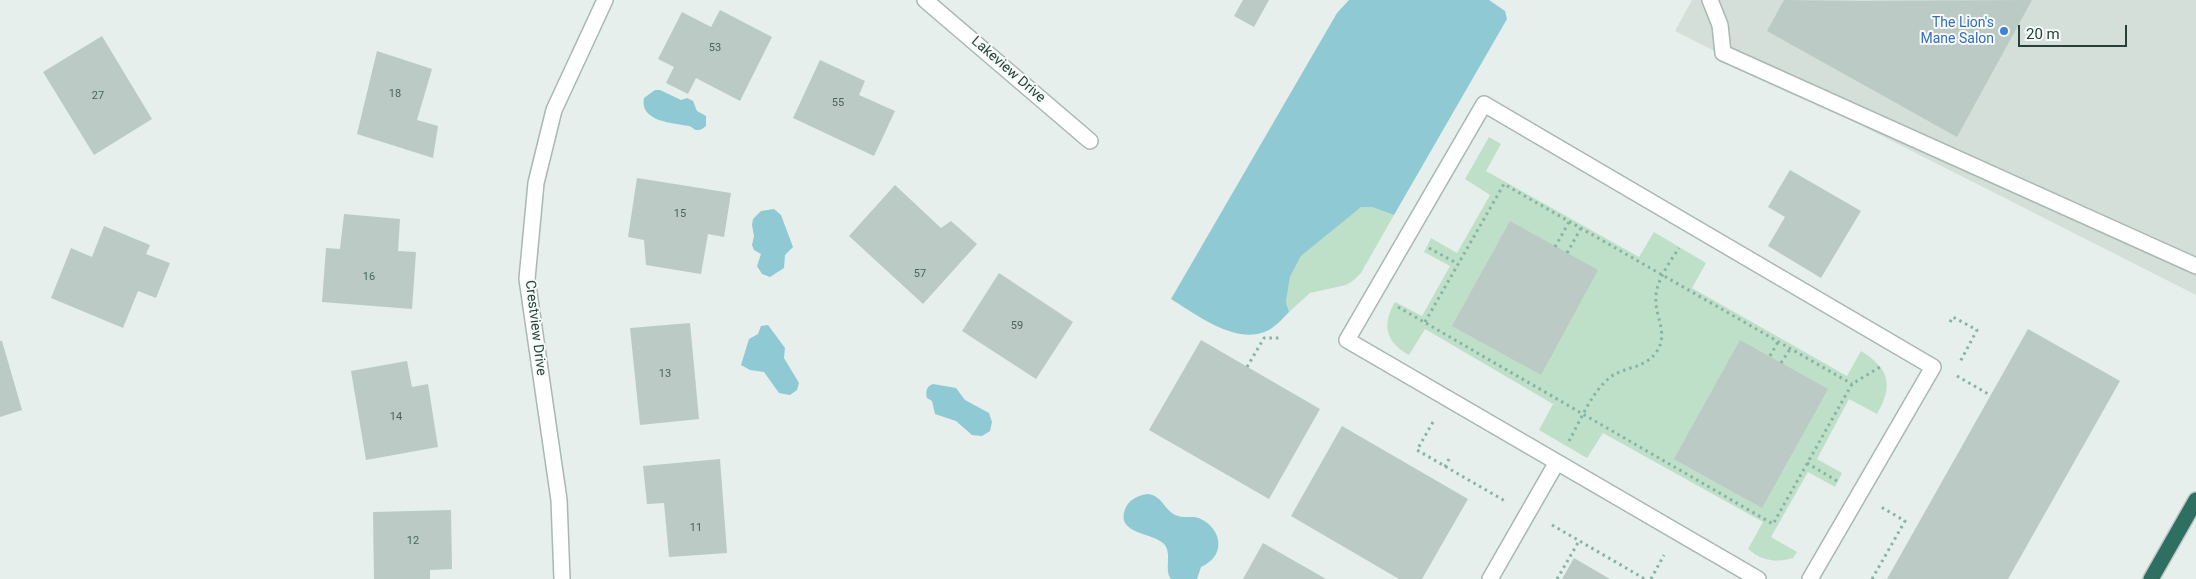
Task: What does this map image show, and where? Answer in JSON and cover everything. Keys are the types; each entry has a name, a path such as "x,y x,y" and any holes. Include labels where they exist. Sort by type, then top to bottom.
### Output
{"highway":[{"path":"2151,579 2196,500"}],"street":[{"name":"Crestview Drive","path":"562,579 559,500 527,279 536,183 554,110 605,0"},
{"name":"Lakeview Drive","path":"926,0 1090,141"},
{"path":"1710,0 1720,25 1723,53 2196,266"},
{"path":"1758,579 1347,340 1484,104 1933,367 1810,579"},
{"path":"1490,579 1556,462"}],"path":[{"path":"1425,322 1504,184 1852,384"},
{"path":"1555,247 1569,222"},
{"path":"1567,253 1580,228"},
{"path":"1427,246 1458,264"},
{"path":"1566,446 1608,379 1640,366 1650,360 1657,351 1662,337 1655,299 1663,275 1680,248"},
{"path":"1373,293 1773,524 1852,384 1882,366"},
{"path":"1950,322 1953,317 1977,330 1957,367"},
{"path":"1247,367 1264,338 1279,338"},
{"path":"1770,356 1778,342"},
{"path":"1781,363 1790,349"},
{"path":"1953,374 1990,395"},
{"path":"1436,417 1417,450 1503,500 1513,502"},
{"path":"1445,467 1449,459"},
{"path":"1807,463 1838,481"},
{"path":"1872,579 1905,521 1880,506"},
{"path":"1547,522 1645,579"},
{"path":"1557,579 1579,541"},
{"path":"1651,579 1667,550"}],"shaded area":[{"path":"1692,0 2196,0 2196,295 1675,31"}],"green space":[{"path":"1489,137 1501,144 1486,171 1639,257 1654,232 1706,263 1692,288 1847,376 1861,351 1878,364 1886,378 1887,386 1886,394 1877,414 1849,399 1817,459 1842,473 1835,487 1808,472 1771,537 1797,552 1793,558 1775,561 1753,553 1748,549 1763,522 1603,433 1587,458 1539,430 1553,404 1425,329 1409,355 1395,344 1388,332 1387,325 1395,302 1422,316 1450,266 1424,252 1431,238 1457,253 1490,195 1465,179"},
{"path":"1361,206 1372,207 1394,215 1361,273 1346,285 1310,293 1289,312 1286,302 1290,277 1301,256"}],"water":[{"path":"1349,0 1489,0 1505,11 1507,19 1394,215 1372,207 1361,207 1301,256 1290,277 1286,302 1289,312 1279,322 1272,328 1260,333 1247,335 1233,332 1206,321 1171,299 1337,13"},
{"path":"655,90 660,90 681,100 687,98 693,101 697,111 706,116 706,126 696,130 689,126 652,117 644,106 644,98"},
{"path":"774,209 781,215 793,247 785,255 784,268 770,277 762,274 757,266 761,254 754,250 752,245 754,236 752,225 753,219 761,211"},
{"path":"768,325 785,348 784,358 799,383 797,390 790,395 779,393 764,372 750,370 741,365 749,339 758,334 761,326"},
{"path":"933,384 956,388 965,400 989,413 992,422 990,431 982,436 972,435 956,421 935,414 932,401 927,398 926,393 928,387"},
{"path":"1148,494 1159,499 1175,515 1199,518 1209,524 1215,533 1218,543 1216,555 1201,567 1197,579 1171,579 1168,571 1168,554 1165,545 1160,541 1137,532 1125,523 1124,516 1128,504 1141,495"}],"building":[{"path":"1243,0 1269,0 1254,27 1234,16"},
{"path":"1784,0 2032,0 1957,137 1767,31"},
{"path":"720,10 772,37 740,101 696,78 688,94 666,83 674,67 658,59 682,12 711,27"},
{"path":"102,36 152,119 94,155 43,72"},
{"path":"377,51 432,69 417,120 438,126 433,158 357,134"},
{"path":"820,60 865,81 859,95 895,111 874,156 793,118"},
{"path":"1790,170 1861,211 1821,278 1768,246 1785,217 1768,207"},
{"path":"637,178 731,193 724,237 708,234 701,274 646,265 644,240 628,237"},
{"path":"895,185 941,228 951,221 977,244 923,304 849,236"},
{"path":"344,214 400,219 398,251 416,252 412,309 322,302 326,248 340,249"},
{"path":"1510,221 1598,270 1541,375 1452,326"},
{"path":"104,226 150,245 146,254 170,263 156,298 138,291 123,328 51,298 71,248 92,257"},
{"path":"999,273 1073,322 1036,379 962,331"},
{"path":"690,323 699,419 640,425 630,328"},
{"path":"2028,329 2120,381 2008,579 1887,579"},
{"path":"1201,340 1320,409 1269,499 1149,430"},
{"path":"1740,340 1828,389 1762,508 1674,459"},
{"path":"0,341 2,341 22,410 0,417"},
{"path":"407,361 412,387 428,384 438,447 366,460 351,371"},
{"path":"1342,426 1468,499 1422,579 1399,579 1291,516"},
{"path":"720,459 727,553 669,557 664,503 647,504 643,466"},
{"path":"451,510 452,569 430,570 430,579 374,579 373,512"},
{"path":"1263,543 1326,579 1243,579"},
{"path":"1574,558 1610,579 1562,579"}],"place":[{"name":"The Lion's Mane Salon","path":"2004,31"}]}
